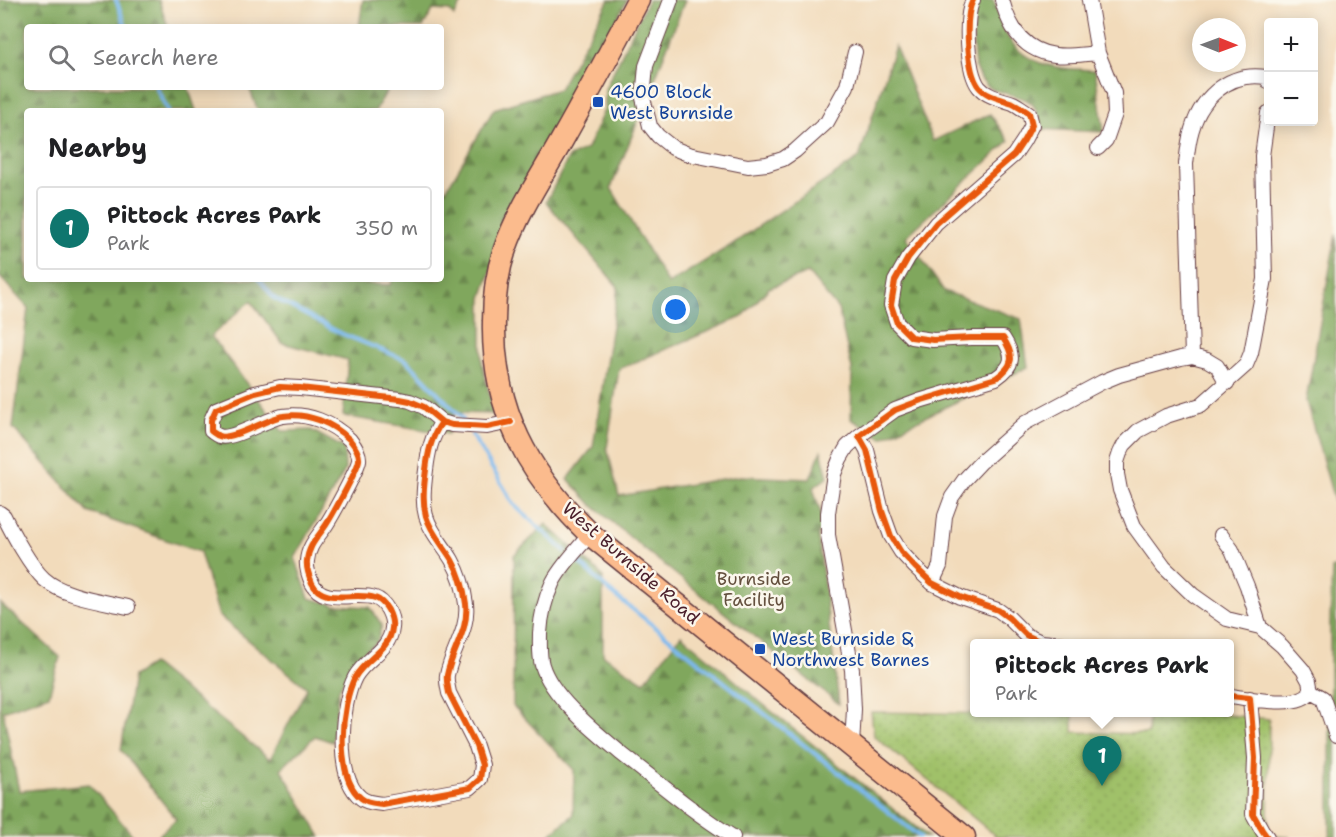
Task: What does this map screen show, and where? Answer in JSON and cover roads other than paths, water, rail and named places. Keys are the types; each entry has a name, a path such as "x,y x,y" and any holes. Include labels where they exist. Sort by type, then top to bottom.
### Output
{"main road":[{"name":"West Burnside Road","path":"638,0 590,91 523,209 504,251 494,304 495,358 498,379 511,422 528,458 542,479 555,497 591,534 964,837"}],"street":[{"path":"671,0 646,66 643,98 650,126 658,136 673,148 688,154 748,166 783,159 827,122 848,86 855,52"},
{"path":"852,746 854,709 852,670 828,535 828,513 834,474 840,459 847,447 859,436 895,410 919,400 996,378 1005,372 1010,364 1011,351 1003,339 933,340 911,337 897,323 891,305 895,281 908,258 936,224 1014,155 1032,125 1029,113 1016,104 992,96 979,87 972,70 967,30 973,0"},
{"path":"1002,0 1014,30 1022,40 1034,48 1055,55 1098,53"},
{"path":"1089,0 1098,53 1114,93 1115,114 1106,140 1098,148"},
{"path":"1192,356 1186,164 1190,135 1205,100 1219,88 1229,82 1256,75 1264,77"},
{"path":"1234,696 1286,702 1300,700 1308,696 1311,691 1310,681 1282,646 1260,627 1227,620 1193,595 1164,567 1134,526 1120,490 1117,462 1124,445 1138,431 1166,416 1201,405 1246,365 1251,353 1266,279 1262,156 1267,126"},
{"path":"932,583 940,566 945,516 952,497 981,462 1025,423 1119,375 1192,356 1207,360 1217,366 1227,383"},
{"path":"442,422 431,442 424,488 424,506 429,525 452,560 461,579 465,596 465,623 447,676 447,684 449,693 476,746 482,765 480,779 470,788 453,792 382,804 372,803 362,800 348,780 345,769 343,720 345,704 354,679 361,668 386,646 393,625 384,604 376,598 323,594 314,587 307,563 309,551 315,539 326,525 355,471 359,460 357,450 339,431 314,418 283,416 231,436 220,437 211,431 211,420 216,409 255,393 280,387 410,401 424,407 442,422 469,427 488,427 511,422"},
{"path":"859,436 867,450 882,511 891,536 901,552 932,583 960,597 998,610 1026,635 1035,639"},
{"path":"0,513 38,572 46,580 59,588 83,597 129,607"},
{"path":"591,534 552,582 545,603 540,646 541,663 548,680 562,700 613,747 664,788 733,837"},
{"path":"1221,535 1232,550 1244,577 1260,627"},
{"path":"1311,691 1323,698 1336,736"},
{"path":"1250,698 1255,758 1254,814 1267,837"}],"waterway":[{"path":"116,0 125,24"},
{"path":"158,90 166,108"},
{"path":"261,282 274,298 340,333 406,360 463,419"},
{"path":"472,435 515,506 565,551"},
{"path":"575,559 612,593 920,837"}],"place":[{"name":"4600 Block West Burnside","path":"598,102"},
{"name":"West Burnside & Northwest Barnes","path":"760,649"},
{"name":"Pittock Acres Park","path":"1102,786"}],"park label":[{"name":"Burnside Facility","path":"754,589"}]}
